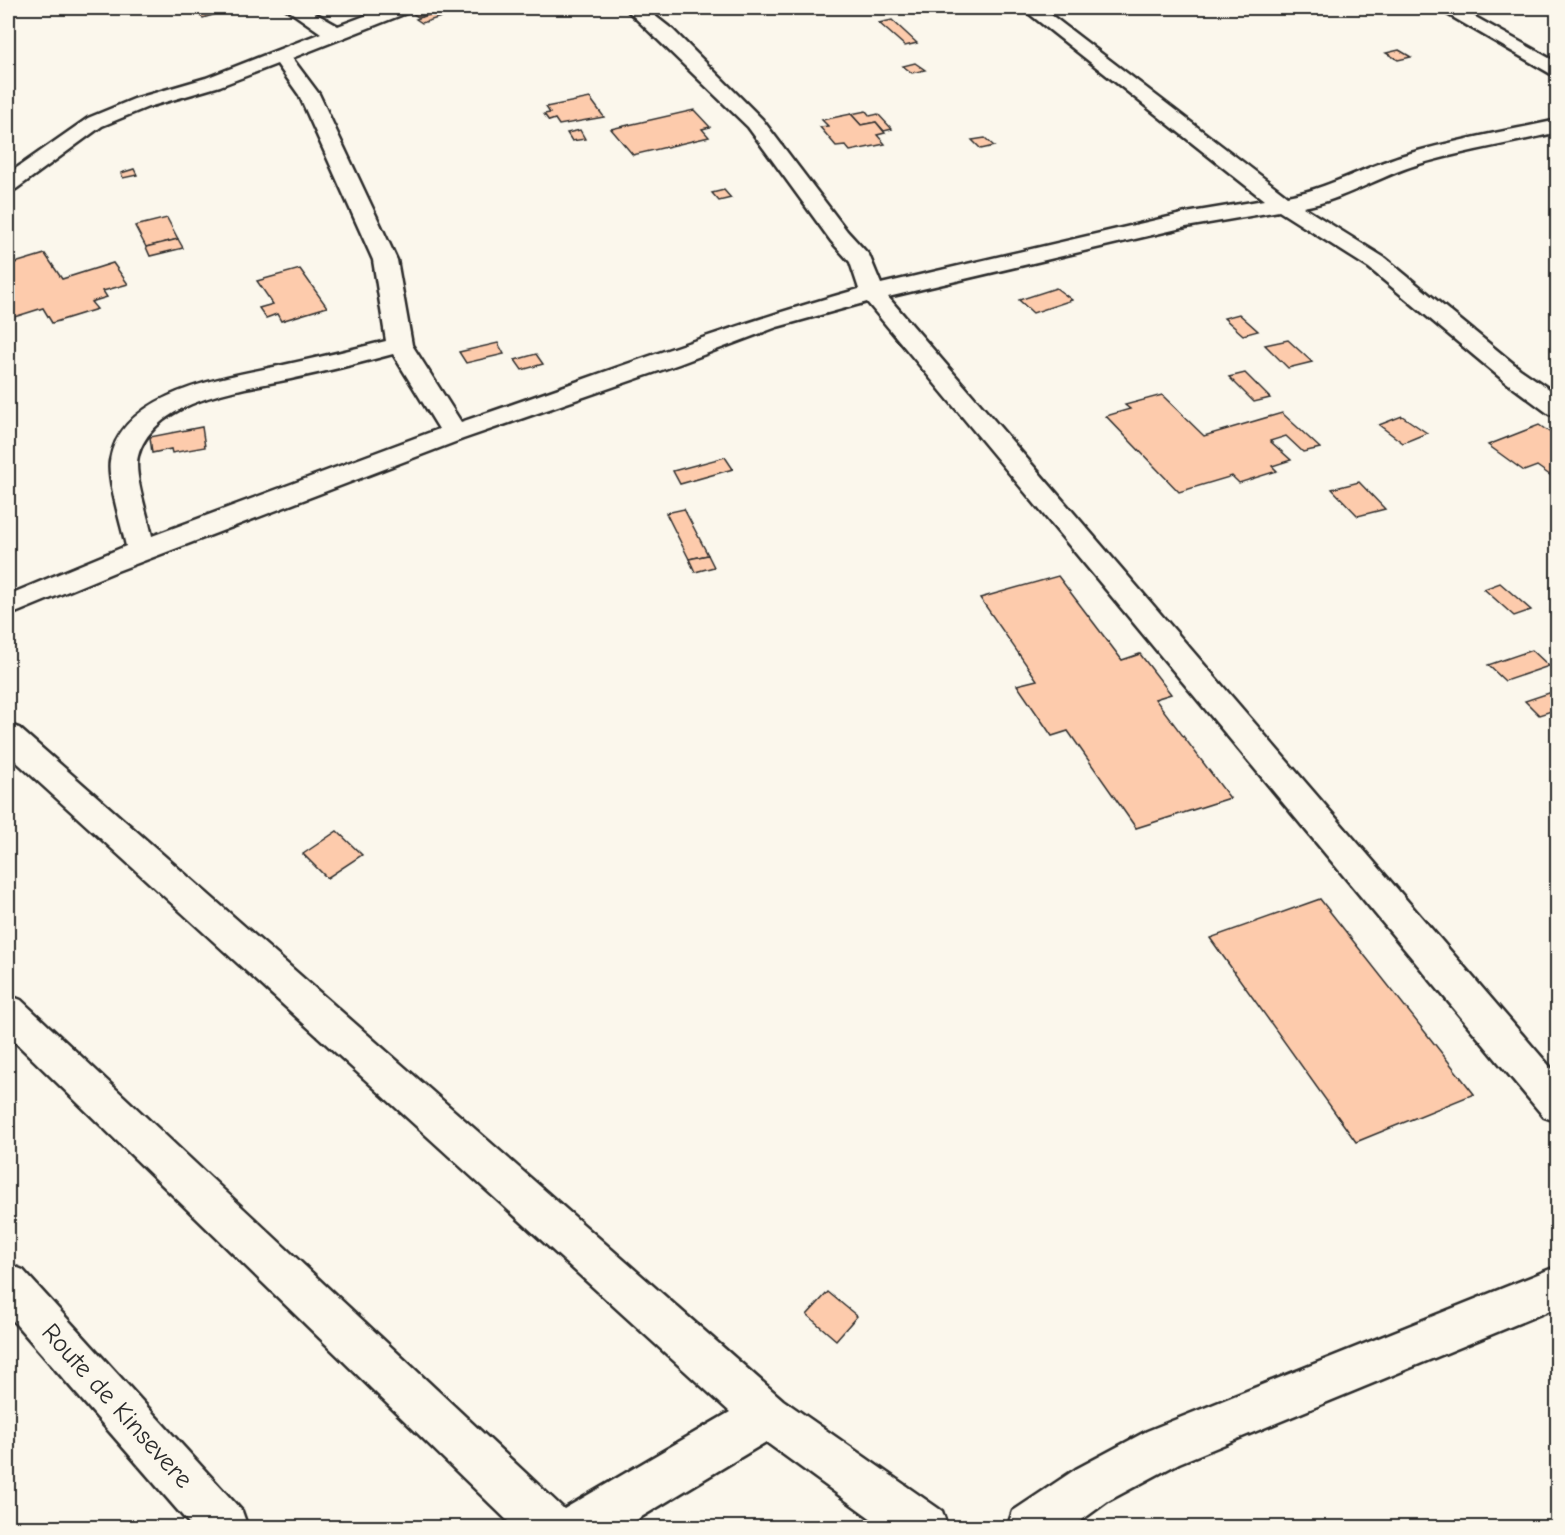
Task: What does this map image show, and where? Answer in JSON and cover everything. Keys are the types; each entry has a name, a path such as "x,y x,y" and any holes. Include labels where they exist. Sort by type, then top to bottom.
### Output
{"street":[{"path":"294,8 337,34"},
{"path":"8,184 95,122 141,103 213,82 402,8"},
{"path":"634,8 666,34 755,123 839,236 861,260 872,293 1557,1105"},
{"path":"1031,8 1285,205 1377,263 1511,374 1557,408"},
{"path":"1446,8 1557,72"},
{"path":"281,56 309,94 385,260 399,345 436,400 454,433"},
{"path":"8,606 141,552 454,433 670,359 768,322 872,293 1186,220 1285,205 1321,197 1366,175 1413,159 1557,126"},
{"path":"141,552 123,464 130,442 155,415 171,403 205,390 399,345"},
{"path":"8,736 767,1416 925,1527"},
{"path":"8,1011 549,1527"},
{"name":"Route de Kinsevere","path":"8,1284 219,1524"},
{"path":"1030,1527 1092,1485 1163,1447 1557,1286"},
{"path":"577,1527 767,1416"}],"building":[{"path":"189,8 237,8 203,18"},
{"path":"429,8 441,9 418,17 412,13"},
{"path":"435,13 441,17 422,23 416,19"},
{"path":"892,20 917,43 905,46 879,23"},
{"path":"1399,50 1411,57 1398,60 1386,53"},
{"path":"915,63 925,70 912,73 903,66"},
{"path":"590,98 604,117 559,125 555,119 549,121 544,114 550,113 546,107"},
{"path":"694,110 710,127 702,129 709,137 633,155 611,129"},
{"path":"866,111 870,116 878,114 892,129 884,131 876,122 861,125 851,114"},
{"path":"851,114 861,125 876,122 885,133 877,135 885,144 850,151 845,145 836,146 820,127 828,126 822,120"},
{"path":"580,130 585,139 572,141 567,133"},
{"path":"985,138 994,146 981,149 972,140"},
{"path":"134,169 137,175 123,178 121,173"},
{"path":"724,190 731,198 719,201 712,193"},
{"path":"167,218 178,239 146,247 135,226"},
{"path":"178,239 183,248 150,256 146,247"},
{"path":"45,254 62,279 113,263 128,284 103,291 107,297 91,302 97,309 52,323 43,308 8,319 8,265"},
{"path":"300,269 327,307 281,321 277,314 266,318 259,308 273,304 257,281"},
{"path":"1056,288 1072,300 1033,313 1019,300"},
{"path":"1239,314 1258,331 1243,335 1224,318"},
{"path":"1288,340 1312,362 1288,368 1265,345"},
{"path":"498,343 504,354 466,363 459,352"},
{"path":"536,354 543,364 522,370 515,360"},
{"path":"1245,373 1270,398 1254,402 1229,377"},
{"path":"1162,395 1204,436 1282,413 1320,448 1303,452 1286,436 1270,441 1291,460 1272,466 1277,471 1239,483 1232,476 1179,492 1106,416 1130,409 1125,405"},
{"path":"1402,416 1427,433 1403,443 1379,425"},
{"path":"1539,425 1558,438 1558,476 1554,478 1537,466 1524,471 1488,445"},
{"path":"202,427 205,447 172,453 171,449 152,453 150,437"},
{"path":"725,457 733,469 680,484 673,471"},
{"path":"1359,482 1385,509 1358,516 1332,489"},
{"path":"684,509 708,555 689,559 666,513"},
{"path":"708,555 714,567 695,572 689,559"},
{"path":"1058,576 1122,660 1140,654 1171,694 1155,699 1230,798 1136,828 1068,731 1052,736 1017,685 1037,680 980,598"},
{"path":"1500,583 1531,610 1514,616 1484,589"},
{"path":"1532,650 1549,666 1505,681 1488,665"},
{"path":"1558,690 1558,709 1539,715 1525,701"},
{"path":"337,831 362,855 327,878 303,854"},
{"path":"1320,899 1474,1094 1356,1142 1210,938"},
{"path":"828,1292 857,1316 836,1340 807,1315"}]}
